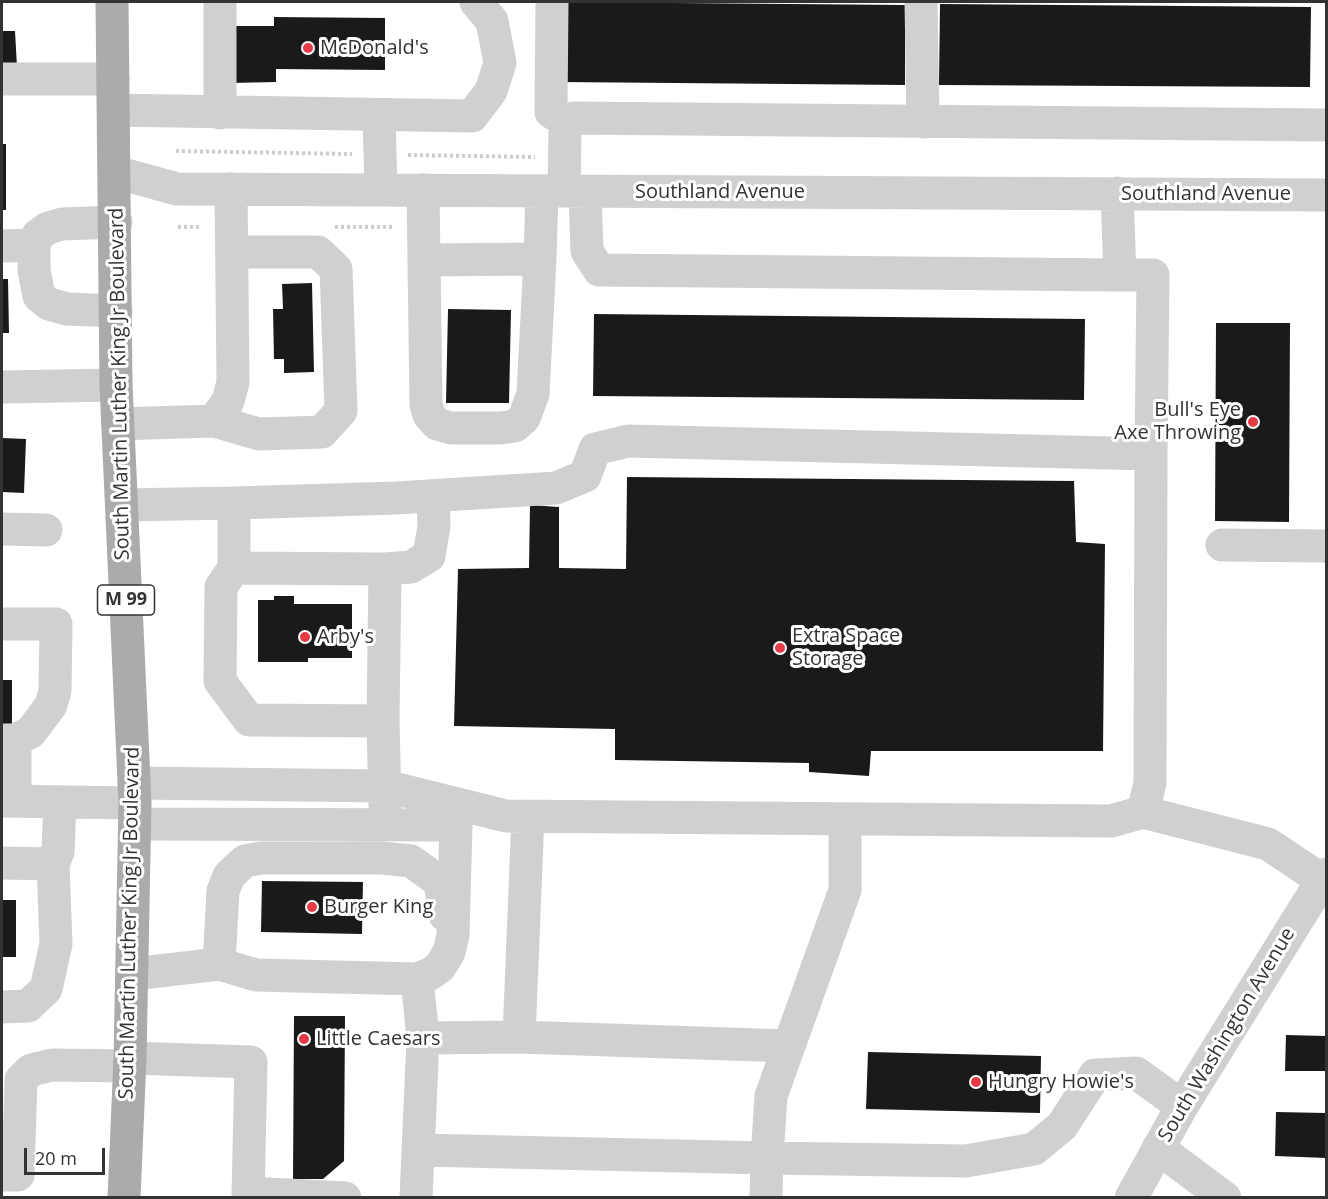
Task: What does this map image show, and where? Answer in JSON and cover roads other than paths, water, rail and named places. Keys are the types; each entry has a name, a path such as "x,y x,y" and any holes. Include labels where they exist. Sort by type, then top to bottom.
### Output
{"main road":[{"name":"South Martin Luther King Jr Boulevard","path":"112,2 116,171 116,385 135,803 133,974 124,1197"}],"street":[{"path":"220,2 220,112"},
{"path":"2,79 114,94 220,112 472,116 490,91 500,63 492,21 476,2"},
{"path":"552,2 551,112 567,122"},
{"path":"921,2 923,122"},
{"path":"379,116 381,190"},
{"path":"567,122 573,118 1326,125"},
{"path":"423,190 426,405 429,416 437,424 451,428 515,426 524,418 533,394 540,259 564,191 567,122"},
{"name":"Southland Avenue","path":"116,171 177,189 1326,195"},
{"path":"214,421 228,401 233,382 231,189"},
{"path":"564,191 587,251 599,270 1153,275 1150,783 1143,812"},
{"path":"1117,193 1120,275"},
{"path":"116,222 55,226 38,234 34,245 35,283 39,296 49,304 67,309 116,311"},
{"path":"2,246 34,245"},
{"path":"118,424 214,421 259,434 322,432 340,411 336,269 318,252 232,252"},
{"path":"424,260 540,259"},
{"path":"2,387 116,385"},
{"path":"122,505 433,496 556,488 585,476 595,449 628,441 1151,454"},
{"path":"234,568 385,569 411,567 429,556 434,526 433,496"},
{"path":"234,503 234,568 221,587 220,681 249,720 383,721"},
{"path":"2,529 46,530"},
{"path":"1222,545 1326,546"},
{"path":"385,569 383,721 385,824"},
{"path":"2,624 56,624 56,691 51,705 31,732 8,740 8,801 135,803 385,786 506,816 1111,821 1143,812 1268,844 1324,877"},
{"path":"2,1006 28,1006 46,989 56,944 53,864 58,852 60,802"},
{"path":"133,974 219,964 256,975 417,979 440,967 449,952 453,935 456,825 211,824 135,803"},
{"path":"519,1037 528,816"},
{"path":"766,1197 771,1096 846,891 846,819"},
{"path":"211,824 236,869"},
{"path":"219,964 223,891 230,876 245,861 261,858 382,858 411,861 440,882 443,910 453,935"},
{"path":"2,863 53,864"},
{"name":"South Washington Avenue","path":"1131,1197 1182,1106 1324,877"},
{"path":"416,1197 420,1150 423,1038 417,979"},
{"path":"423,1038 519,1037 789,1046"},
{"path":"2,1175 18,1175 21,1080 31,1070 52,1065 130,1062 251,1062 248,1195 345,1197"},
{"path":"420,1150 966,1161 1034,1149 1062,1126 1095,1075 1136,1073 1182,1106"},
{"path":"1158,1148 1225,1197"}],"place":[{"name":"McDonald's","path":"308,48"},
{"name":"Bull's Eye Axe Throwing","path":"1253,422"},
{"name":"Arby's","path":"305,637"},
{"name":"Extra Space Storage","path":"780,648"},
{"name":"Burger King","path":"312,907"},
{"name":"Little Caesars","path":"304,1039"},
{"name":"Hungry Howie's","path":"976,1082"}]}
